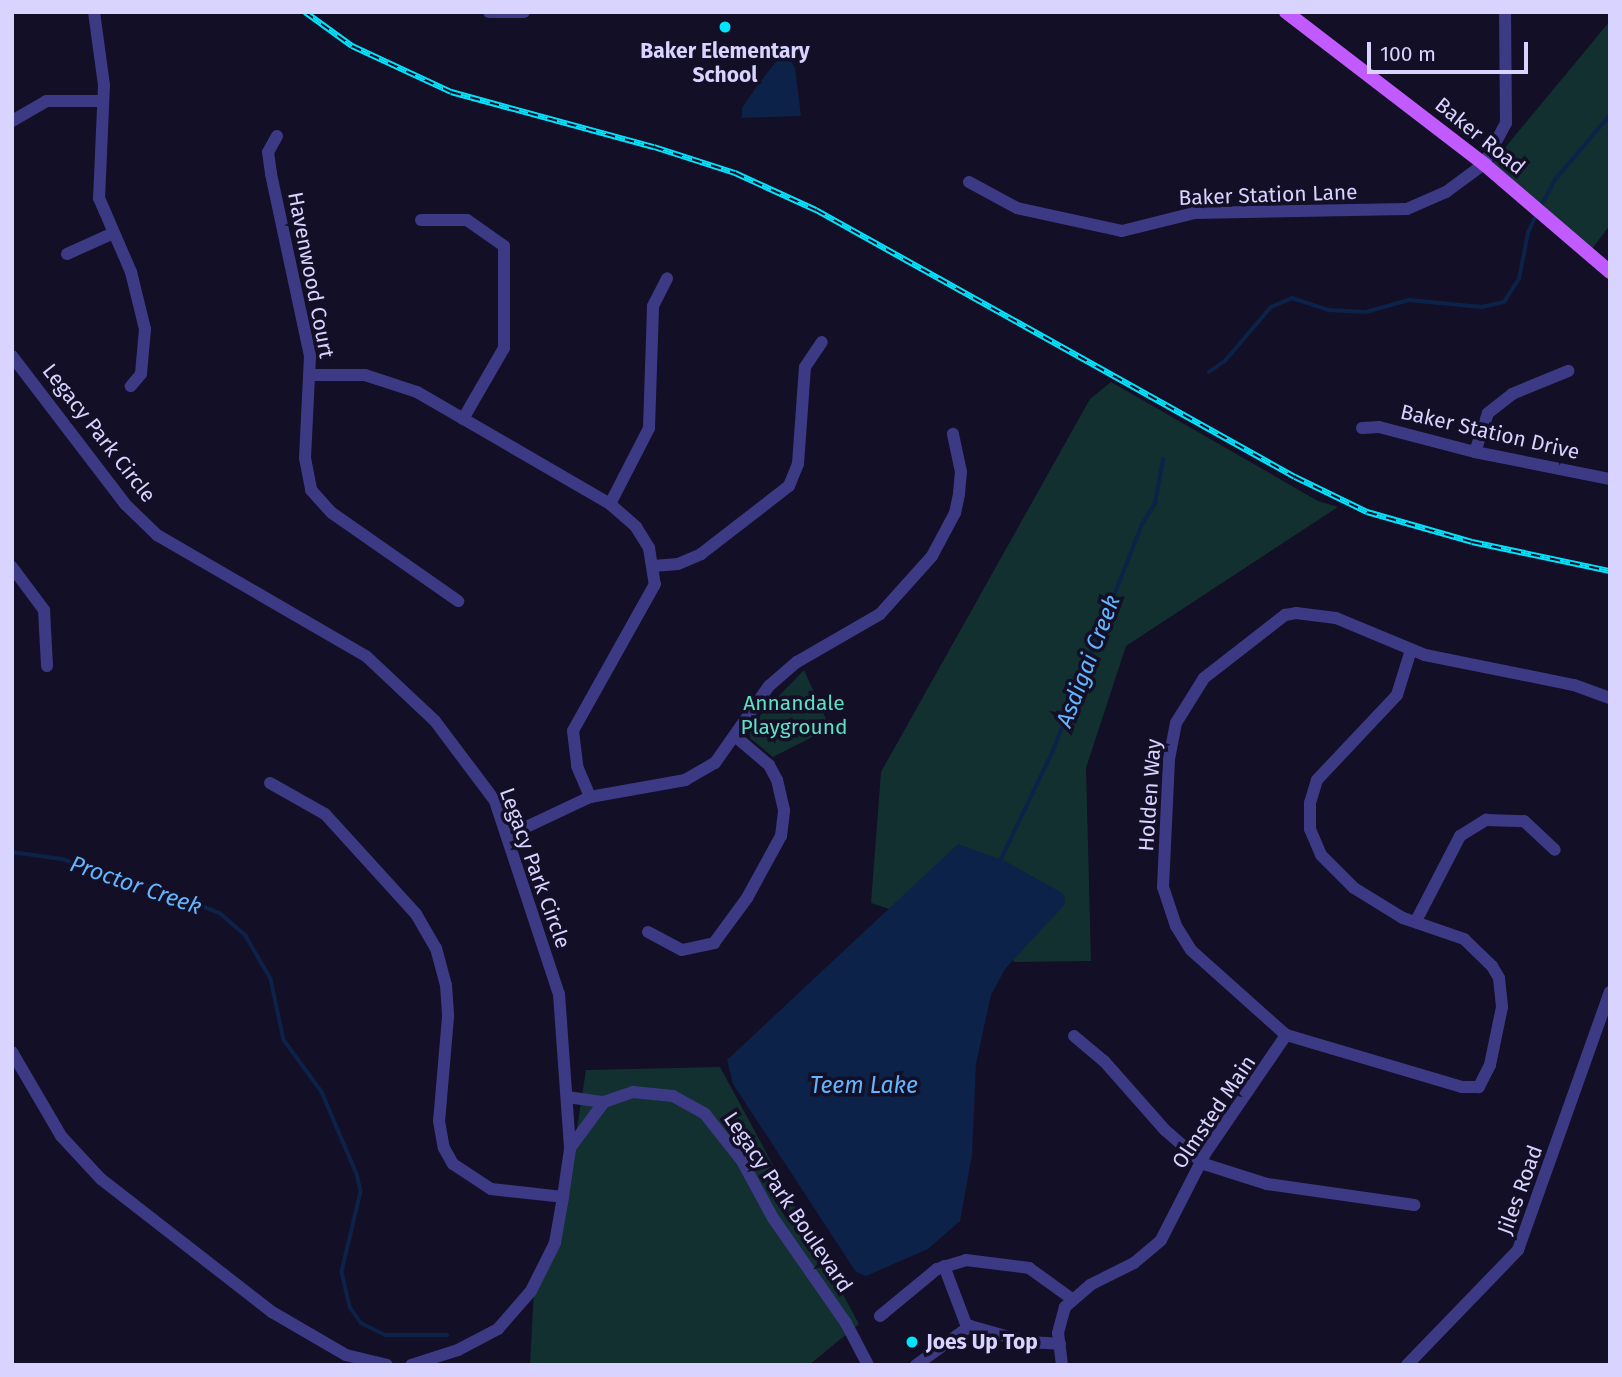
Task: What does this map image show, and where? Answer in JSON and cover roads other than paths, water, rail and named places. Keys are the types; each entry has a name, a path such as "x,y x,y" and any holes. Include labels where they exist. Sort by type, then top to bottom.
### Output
{"main road":[{"name":"Baker Road","path":"1286,12 1484,164 1610,272"}],"street":[{"path":"94,12 102,101 99,198 111,234 121,247 142,306 146,351 141,374 131,386"},
{"path":"489,12 524,12"},
{"path":"1484,164 1506,123 1505,12"},
{"path":"12,121 46,101 102,101"},
{"name":"Havenwood Court","path":"277,136 268,152 271,174 311,375 305,458 311,490 320,503 458,601"},
{"name":"Baker Station Lane","path":"969,182 1017,208 1122,231 1194,213 1407,209 1446,192 1484,164"},
{"path":"421,220 467,220 504,246 504,348 463,419"},
{"path":"68,254 111,234"},
{"path":"610,504 649,428 653,306 667,278"},
{"path":"654,566 678,565 701,554 760,513 789,486 798,464 804,367 822,342"},
{"name":"Legacy Park Circle","path":"12,356 125,504 157,535 366,656 435,721 495,800 559,994 570,1149 563,1197 555,1243 531,1291 498,1329 458,1350 411,1365"},
{"path":"1475,452 1488,413 1512,394 1568,371"},
{"path":"311,375 365,375 389,381 463,419 610,504 636,527 654,566 653,594 573,731 577,766 590,797"},
{"name":"Baker Station Drive","path":"1362,428 1379,426 1475,452 1610,480"},
{"path":"508,836 590,797 695,777 715,763 736,737 746,715 780,675 880,614 932,556 955,513 959,494 961,472 953,435"},
{"path":"12,567 44,610 47,666"},
{"name":"Holden Way","path":"1410,650 1397,695 1317,780 1309,816 1312,841 1333,871 1386,909 1464,939 1492,965 1499,978 1502,1007 1485,1080 1473,1088 1286,1035 1191,950 1167,904 1163,887 1171,737 1204,678 1285,615 1326,615 1410,650 1574,685 1610,698"},
{"path":"648,932 682,950 696,950 714,943 747,898 781,836 784,810 777,780 769,765 736,737"},
{"path":"270,783 306,800 332,822 416,914 436,948 446,985 448,1017 439,1121 444,1148 453,1164 491,1189 563,1197"},
{"path":"1416,921 1460,836 1486,820 1524,821 1555,850"},
{"name":"Jiles Road","path":"1407,1365 1518,1250 1610,992"},
{"name":"Olmsted Main","path":"1072,1299 1151,1252 1201,1162 1286,1035"},
{"path":"1074,1036 1104,1061 1154,1119 1201,1162 1267,1185 1415,1205"},
{"path":"12,1052 61,1136 101,1179 272,1312 346,1355 387,1365"},
{"name":"Legacy Park Boulevard","path":"567,1097 604,1102 633,1092 673,1096 705,1114 742,1161 773,1218 846,1323 868,1365"},
{"path":"570,1149 604,1102"},
{"path":"880,1316 944,1266 976,1259 1029,1268 1072,1299 1062,1315 1062,1365"},
{"path":"944,1266 967,1327"},
{"path":"916,1365 967,1327 978,1326 1027,1342 1060,1344"}],"water":[{"path":"788,56 795,68 801,116 742,118 742,108 757,86 778,59"},
{"name":"Teem Lake","path":"958,844 1005,861 1064,894 1065,904 1005,969 991,995 976,1064 972,1155 960,1221 928,1249 866,1276 856,1272 733,1084 727,1060"}],"waterway":[{"name":"Asdigai Creek","path":"1540,208 1555,180 1610,115"},
{"name":"Asdigai Creek","path":"1209,372 1225,361 1271,307 1292,298 1328,310 1366,312 1409,300 1482,307 1504,302 1519,279 1528,233 1537,213"},
{"name":"Asdigai Creek","path":"1001,859 1052,753 1142,525 1155,503 1163,460"},
{"name":"Proctor Creek","path":"12,852 62,859 161,890 220,913 246,936 271,979 284,1040 322,1092 357,1174 361,1192 342,1272 350,1307 361,1323 386,1335 447,1335"}],"railway":[{"path":"305,12 352,46 451,92 654,147 735,173 816,210 1295,477 1367,512 1472,542 1610,571"}],"place":[{"name":"Baker Elementary School","path":"725,27"},
{"name":"Joes Up Top","path":"912,1342"}],"park label":[{"name":"Annandale Playground","path":"794,715"}]}
